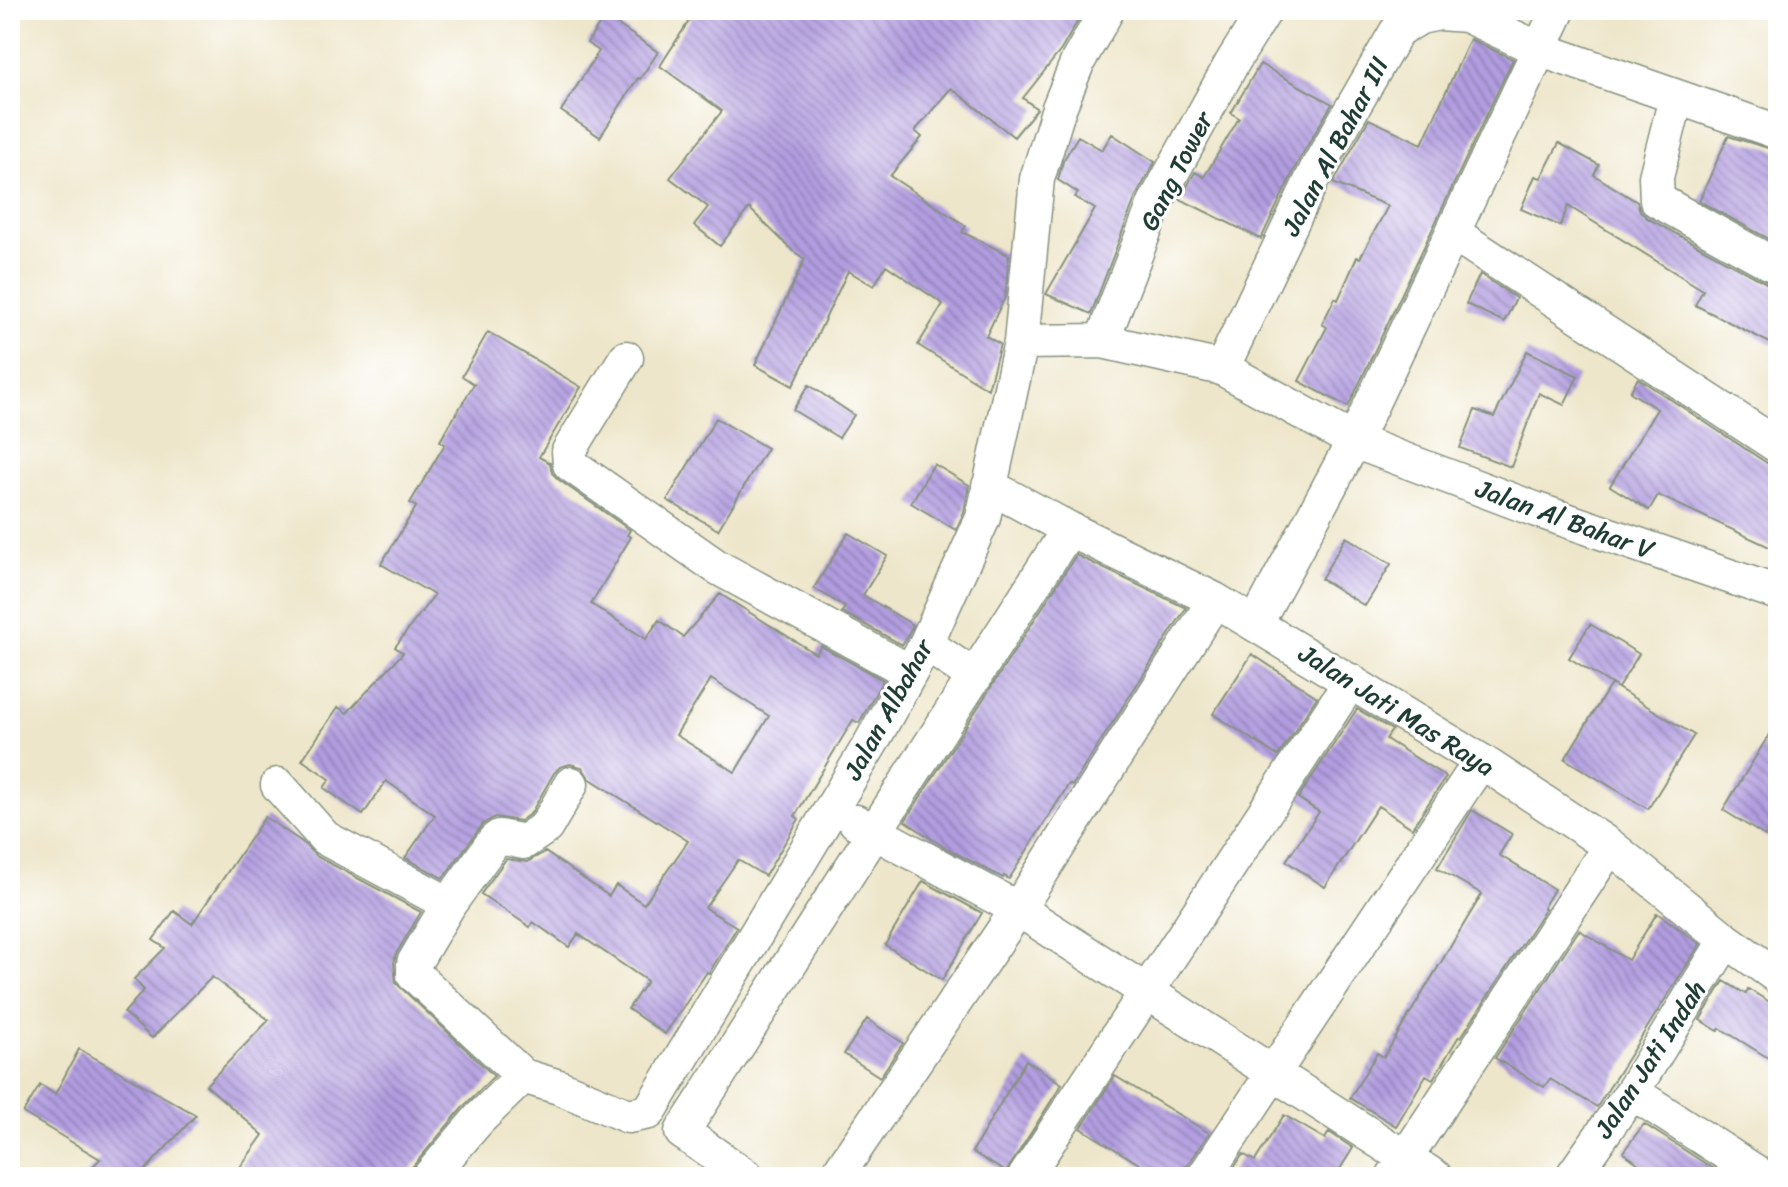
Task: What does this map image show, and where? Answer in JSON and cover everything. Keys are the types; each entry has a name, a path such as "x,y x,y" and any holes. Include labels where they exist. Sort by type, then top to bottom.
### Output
{"street":[{"name":"Jalan Albahar","path":"523,1076 559,1087 628,1116 649,1112 831,810 918,658 983,518 1021,342 1037,179 1059,108 1078,61 1107,10"},
{"name":"Gang Tower","path":"1102,341 1155,203 1232,63 1265,10"},
{"path":"1256,623 1354,441 1558,10"},
{"name":"Jalan Al Bahar III","path":"1222,368 1317,169 1397,31 1420,17 1439,13 1466,15 1539,49 1778,132"},
{"path":"1676,98 1656,177 1657,200 1778,267"},
{"path":"1453,233 1778,446"},
{"name":"Jalan Al Bahar V","path":"1021,342 1102,341 1222,368 1354,441 1537,510 1778,593"},
{"path":"626,358 569,451 570,464 717,567 918,658 975,677"},
{"name":"Jalan Jati Mas Raya","path":"989,486 1215,600 1481,761 1610,846 1726,940 1778,977"},
{"path":"747,1177 682,1132 1069,529"},
{"path":"836,1177 1018,909 1215,600"},
{"path":"1025,1177 1351,681"},
{"path":"1204,1177 1481,761"},
{"path":"429,1177 479,1119 523,1076 414,975 414,963 449,904 495,840 499,837 524,842 546,827 571,784"},
{"path":"278,785 325,838 449,904"},
{"path":"831,810 1018,909 1273,1073 1398,1167 1435,1177"},
{"path":"1398,1167 1610,846"},
{"name":"Jalan Jati Indah","path":"1572,1177 1632,1092 1726,940"},
{"path":"1632,1092 1763,1177"}],"building":[{"path":"696,10 1084,10 1061,50 1023,98 1037,109 1014,137 951,88 915,131 922,137 890,176 966,226 962,232 1009,255 1005,297 986,336 1000,344 988,389 918,345 943,304 886,265 874,286 848,271 793,386 755,365 805,259 749,208 720,246 694,225 708,207 670,178 722,111 660,66"},
{"path":"605,16 658,52 600,137 561,111 599,51 587,43"},
{"path":"1470,39 1513,59 1348,407 1299,381 1327,327 1322,324 1335,298 1338,300 1357,257 1360,258 1388,206 1333,183 1369,119 1422,144"},
{"path":"1260,64 1332,104 1299,160 1261,239 1180,199 1195,172 1204,177 1239,118 1231,113"},
{"path":"1112,134 1155,162 1136,196 1091,314 1046,294 1095,209 1075,197 1078,193 1058,180 1063,161 1078,136 1102,150"},
{"path":"1728,136 1778,151 1778,244 1699,201"},
{"path":"1559,143 1599,165 1594,175 1637,202 1647,218 1778,287 1778,347 1695,305 1703,290 1568,206 1560,226 1521,209 1535,176 1541,178"},
{"path":"1480,274 1516,298 1504,322 1466,304"},
{"path":"488,332 581,387 539,457 550,463 552,473 559,480 630,530 627,535 631,537 591,604 646,639 659,620 683,637 720,594 816,654 821,646 883,680 859,723 853,720 795,816 799,819 765,876 738,860 705,908 737,927 709,973 665,1034 628,1009 647,981 578,934 569,947 533,922 530,927 481,894 506,859 527,862 545,852 609,896 616,885 644,904 688,841 589,778 582,767 570,764 554,773 531,813 520,821 495,817 483,824 443,878 405,858 435,815 386,781 363,815 324,788 330,779 302,760 338,707 347,713 403,653 395,647 434,595 381,564 416,507 410,503 445,444 440,441 474,384 462,376","holes":["711,679 769,716 735,772 676,735"]},
{"path":"1527,351 1578,376 1564,405 1539,393 1511,467 1460,448 1475,410 1494,417"},
{"path":"1638,378 1767,463 1778,466 1778,551 1658,495 1649,510 1610,486 1657,409 1630,392"},
{"path":"809,385 854,415 839,438 793,410"},
{"path":"716,418 767,448 718,530 667,500"},
{"path":"934,464 969,485 964,512 956,530 911,503"},
{"path":"848,533 887,556 863,595 913,625 902,645 842,612 845,607 814,588"},
{"path":"1346,537 1391,564 1365,606 1321,579"},
{"path":"1076,555 1186,608 1009,879 1003,878 944,847 905,821"},
{"path":"1590,624 1639,654 1618,688 1569,658"},
{"path":"1252,654 1317,697 1278,756 1213,714"},
{"path":"1611,684 1694,735 1648,809 1565,759"},
{"path":"1357,709 1392,730 1386,739 1446,777 1412,828 1378,806 1325,887 1286,861 1319,812 1298,798"},
{"path":"1778,720 1778,844 1723,810"},
{"path":"1472,810 1512,834 1499,855 1554,889 1545,909 1433,1079 1426,1075 1396,1126 1350,1098 1377,1053 1384,1057 1482,894 1437,868"},
{"path":"265,817 302,842 316,856 421,912 396,954 396,983 494,1076 464,1106 404,1177 233,1177 263,1135 206,1085 269,1020 212,977 152,1038 124,1013 144,990 134,979 165,948 153,940 174,911 192,924"},
{"path":"923,881 982,913 942,980 885,945"},
{"path":"1657,913 1700,944 1597,1107 1550,1079 1544,1087 1495,1058 1579,930 1628,960"},
{"path":"1724,981 1746,994 1748,989 1778,1007 1778,1064 1720,1028 1718,1031 1700,1020"},
{"path":"867,1019 903,1043 880,1077 844,1054"},
{"path":"79,1049 196,1115 139,1177 83,1177 100,1159 23,1113 40,1085 55,1094"},
{"path":"1026,1060 1062,1084 1006,1172 972,1152"},
{"path":"1115,1076 1209,1133 1187,1166 1184,1177 1160,1177 1081,1128"},
{"path":"1284,1115 1325,1139 1329,1132 1353,1148 1335,1177 1228,1177 1243,1154 1255,1161"},
{"path":"1644,1124 1725,1177 1656,1177 1623,1152"}]}
